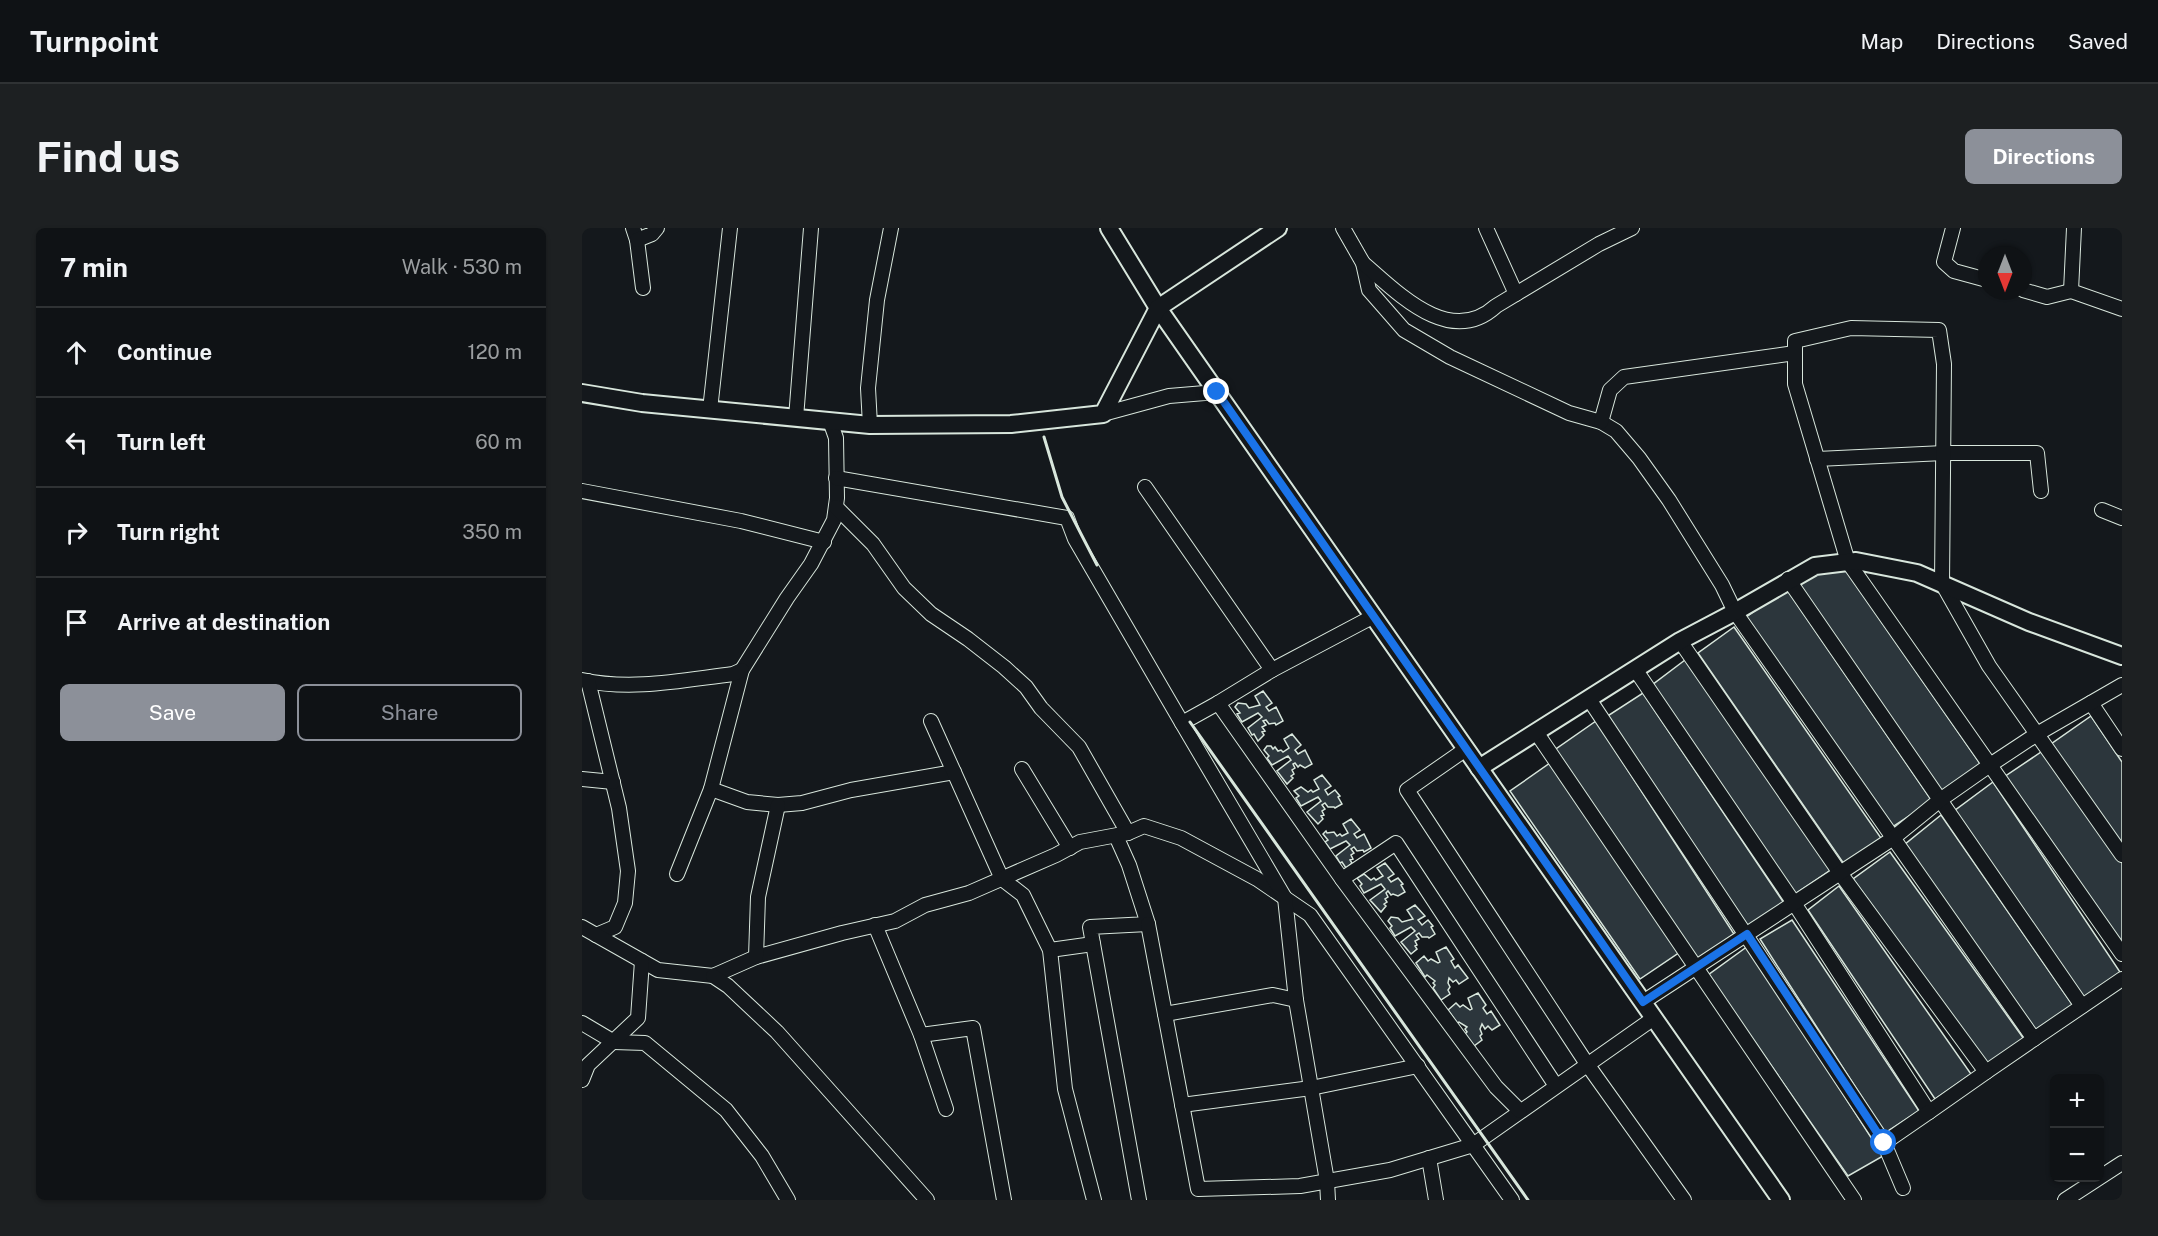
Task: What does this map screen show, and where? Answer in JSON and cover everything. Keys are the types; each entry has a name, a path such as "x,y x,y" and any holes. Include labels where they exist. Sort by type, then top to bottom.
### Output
{"street":[{"path":"643,288 635,234 652,234 657,228"},
{"path":"710,410 730,228"},
{"path":"796,418 811,228"},
{"path":"870,425 868,388 878,300 891,228"},
{"path":"1109,228 1158,308 1781,1200"},
{"path":"1103,414 1158,308 1278,228"},
{"path":"1343,228 1364,263 1415,307 1439,317 1463,322 1486,315 1496,306 1599,244 1632,228"},
{"path":"1485,228 1516,294"},
{"path":"1953,228 1944,262 1954,271 1978,278"},
{"path":"2071,291 2074,228"},
{"path":"1364,263 1369,290 1404,330 1450,357 1569,413 1601,422 1616,431 1669,500 1722,585 1734,612 2034,1039"},
{"path":"2032,293 2047,297 2071,291 2122,309"},
{"path":"2122,855 1989,666 1942,583 1944,364 1939,330 1851,328 1795,341 1795,384 1848,562 2122,954"},
{"path":"1601,422 1611,390 1624,377 1795,353"},
{"path":"582,393 642,403 870,425 1011,424 1103,414 1169,396 1217,392"},
{"path":"677,874 711,789 742,670 824,542 834,520 837,498 836,438 830,421"},
{"path":"1817,459 1944,453 2037,453 2041,491"},
{"path":"836,478 1067,518 1075,539 1285,898 1296,1000 1328,1181 1328,1200"},
{"path":"1146,487 1272,670"},
{"path":"582,491 741,520 824,542"},
{"path":"836,507 873,544 904,588 931,614 986,651 1026,687 1041,708 1079,747 1122,834 1129,865 1148,924 1198,1195 1300,1185 1390,1170 1473,1145 1654,1018"},
{"path":"2102,510 2122,518"},
{"path":"1479,768 1680,641 1815,566 1856,561 1917,573 2029,622 2122,656"},
{"path":"1788,579 2082,1006"},
{"path":"1182,723 1218,704 1272,670 1374,616"},
{"path":"1680,641 1840,873 1986,1072"},
{"path":"1635,669 1794,903 1929,1112"},
{"path":"596,935 615,927 625,903 628,871 620,808 585,681 628,686 733,674 742,670"},
{"path":"1643,1002 1892,839 1940,800 1990,765 2037,734 2122,685"},
{"path":"1589,699 1884,1143 1904,1188"},
{"path":"2091,703 2122,749"},
{"path":"1218,704 1342,879 1496,1088 1520,1111"},
{"path":"931,721 1002,879 1023,896 1050,950 1065,1089 1094,1200"},
{"path":"1536,732 1854,1200"},
{"path":"1466,749 1407,790 1587,1064 1684,1200"},
{"path":"1022,769 1070,848"},
{"path":"711,789 747,801 778,805 802,803 851,790 954,772"},
{"path":"582,779 613,782"},
{"path":"756,957 758,897 778,805"},
{"path":"713,976 756,957 895,921 926,906 969,893 1002,879 1080,842 1122,834 1144,826 1181,838 1257,879 1310,915 1512,1200"},
{"path":"1342,879 1396,843 1556,1086"},
{"path":"1139,1200 1090,927 1148,924"},
{"path":"876,925 921,1035 946,1109"},
{"path":"582,927 658,970 713,976 728,986 777,1032 927,1200"},
{"path":"1050,950 1093,944"},
{"path":"582,1080 588,1065 638,1018 642,961"},
{"path":"1884,1143 2122,979"},
{"path":"1165,1014 1273,995 1296,1000"},
{"path":"582,1023 614,1042 645,1043 726,1110 762,1156 788,1200"},
{"path":"921,1035 974,1028 1004,1200"},
{"path":"1182,1105 1311,1088 1418,1066"},
{"path":"1429,1158 1436,1200"},
{"path":"2066,1200 2121,1166"}],"building":[{"path":"1845,569 1981,765 1940,792 1796,583 1810,573"},
{"path":"1786,588 1932,801 1891,828 1745,618"},
{"path":"1734,627 1881,838 1844,864 1698,653"},
{"path":"1689,657 1832,869 1792,896 1652,685"},
{"path":"1263,691 1272,703 1266,707 1269,711 1276,707 1283,721 1276,725 1275,723 1269,724 1266,720 1263,721 1266,725 1262,727 1265,731 1262,732 1264,735 1258,741 1248,728 1262,717 1258,713 1242,722 1237,714 1240,713 1235,707 1238,703 1246,704 1249,708 1260,705 1255,696"},
{"path":"1643,693 1784,903 1748,926 1606,717"},
{"path":"2091,716 2122,762 2122,847 2051,744"},
{"path":"1596,721 1734,934 1694,961 1553,751"},
{"path":"1292,734 1301,745 1295,750 1298,754 1305,750 1312,764 1305,768 1293,764 1294,774 1291,776 1293,778 1287,784 1277,771 1291,760 1288,756 1272,765 1264,750 1267,746 1271,746 1283,752 1289,748 1284,739"},
{"path":"2044,750 2122,862 2122,947 2004,777"},
{"path":"1550,763 1680,952 1640,979 1510,791"},
{"path":"1322,775 1331,786 1325,790 1328,795 1335,790 1342,804 1335,808 1328,807 1325,803 1322,805 1325,809 1322,811 1324,815 1321,816 1323,819 1318,824 1307,812 1321,801 1318,797 1301,806 1296,798 1299,796 1294,791 1301,787 1308,792 1319,789 1314,780"},
{"path":"1993,782 2122,975 2083,999 1954,811"},
{"path":"1941,815 2074,1007 2036,1032 1904,845"},
{"path":"1351,819 1360,830 1354,834 1357,838 1364,834 1371,848 1364,852 1363,850 1357,851 1354,847 1351,849 1354,853 1351,855 1353,859 1350,860 1352,863 1346,868 1336,856 1350,845 1346,841 1330,849 1325,842 1328,840 1323,834 1326,831 1327,833 1334,832 1337,836 1348,833 1343,824"},
{"path":"1890,852 2024,1039 1988,1065 1853,879"},
{"path":"1385,863 1394,874 1388,878 1391,882 1398,878 1405,892 1398,896 1391,895 1388,891 1386,893 1388,897 1385,899 1387,902 1384,904 1386,906 1381,912 1370,900 1385,889 1381,884 1364,893 1360,886 1362,884 1357,878 1364,874 1371,880 1374,878 1376,880 1383,876 1377,868"},
{"path":"1839,886 1971,1074 1935,1099 1808,910"},
{"path":"1415,905 1425,916 1418,920 1422,925 1428,920 1435,934 1429,938 1422,937 1419,933 1416,935 1419,939 1415,941 1417,949 1411,954 1401,942 1415,931 1411,927 1395,936 1388,921 1391,917 1398,918 1402,922 1413,919 1407,910"},
{"path":"1792,920 1919,1111 1885,1133 1760,939"},
{"path":"1748,946 1883,1156 1848,1176 1708,975"},
{"path":"1446,947 1454,959 1451,961 1455,968 1458,965 1468,978 1459,984 1456,980 1453,982 1449,978 1450,994 1441,1000 1433,988 1435,981 1427,975 1425,977 1416,963 1424,956 1428,961 1431,959 1440,962 1436,952"},
{"path":"1478,993 1486,1005 1483,1008 1487,1014 1491,1011 1500,1025 1492,1030 1488,1026 1485,1029 1482,1024 1480,1036 1482,1040 1474,1046 1465,1034 1467,1027 1457,1023 1448,1010 1456,1003 1460,1007 1463,1005 1472,1009 1468,998"}],"wall":[{"path":"1044,437 1062,497 1097,565"},
{"path":"1190,722 1528,1200"}],"route":[{"path":"1217,392 1643,1002 1747,934 1884,1143"}]}
